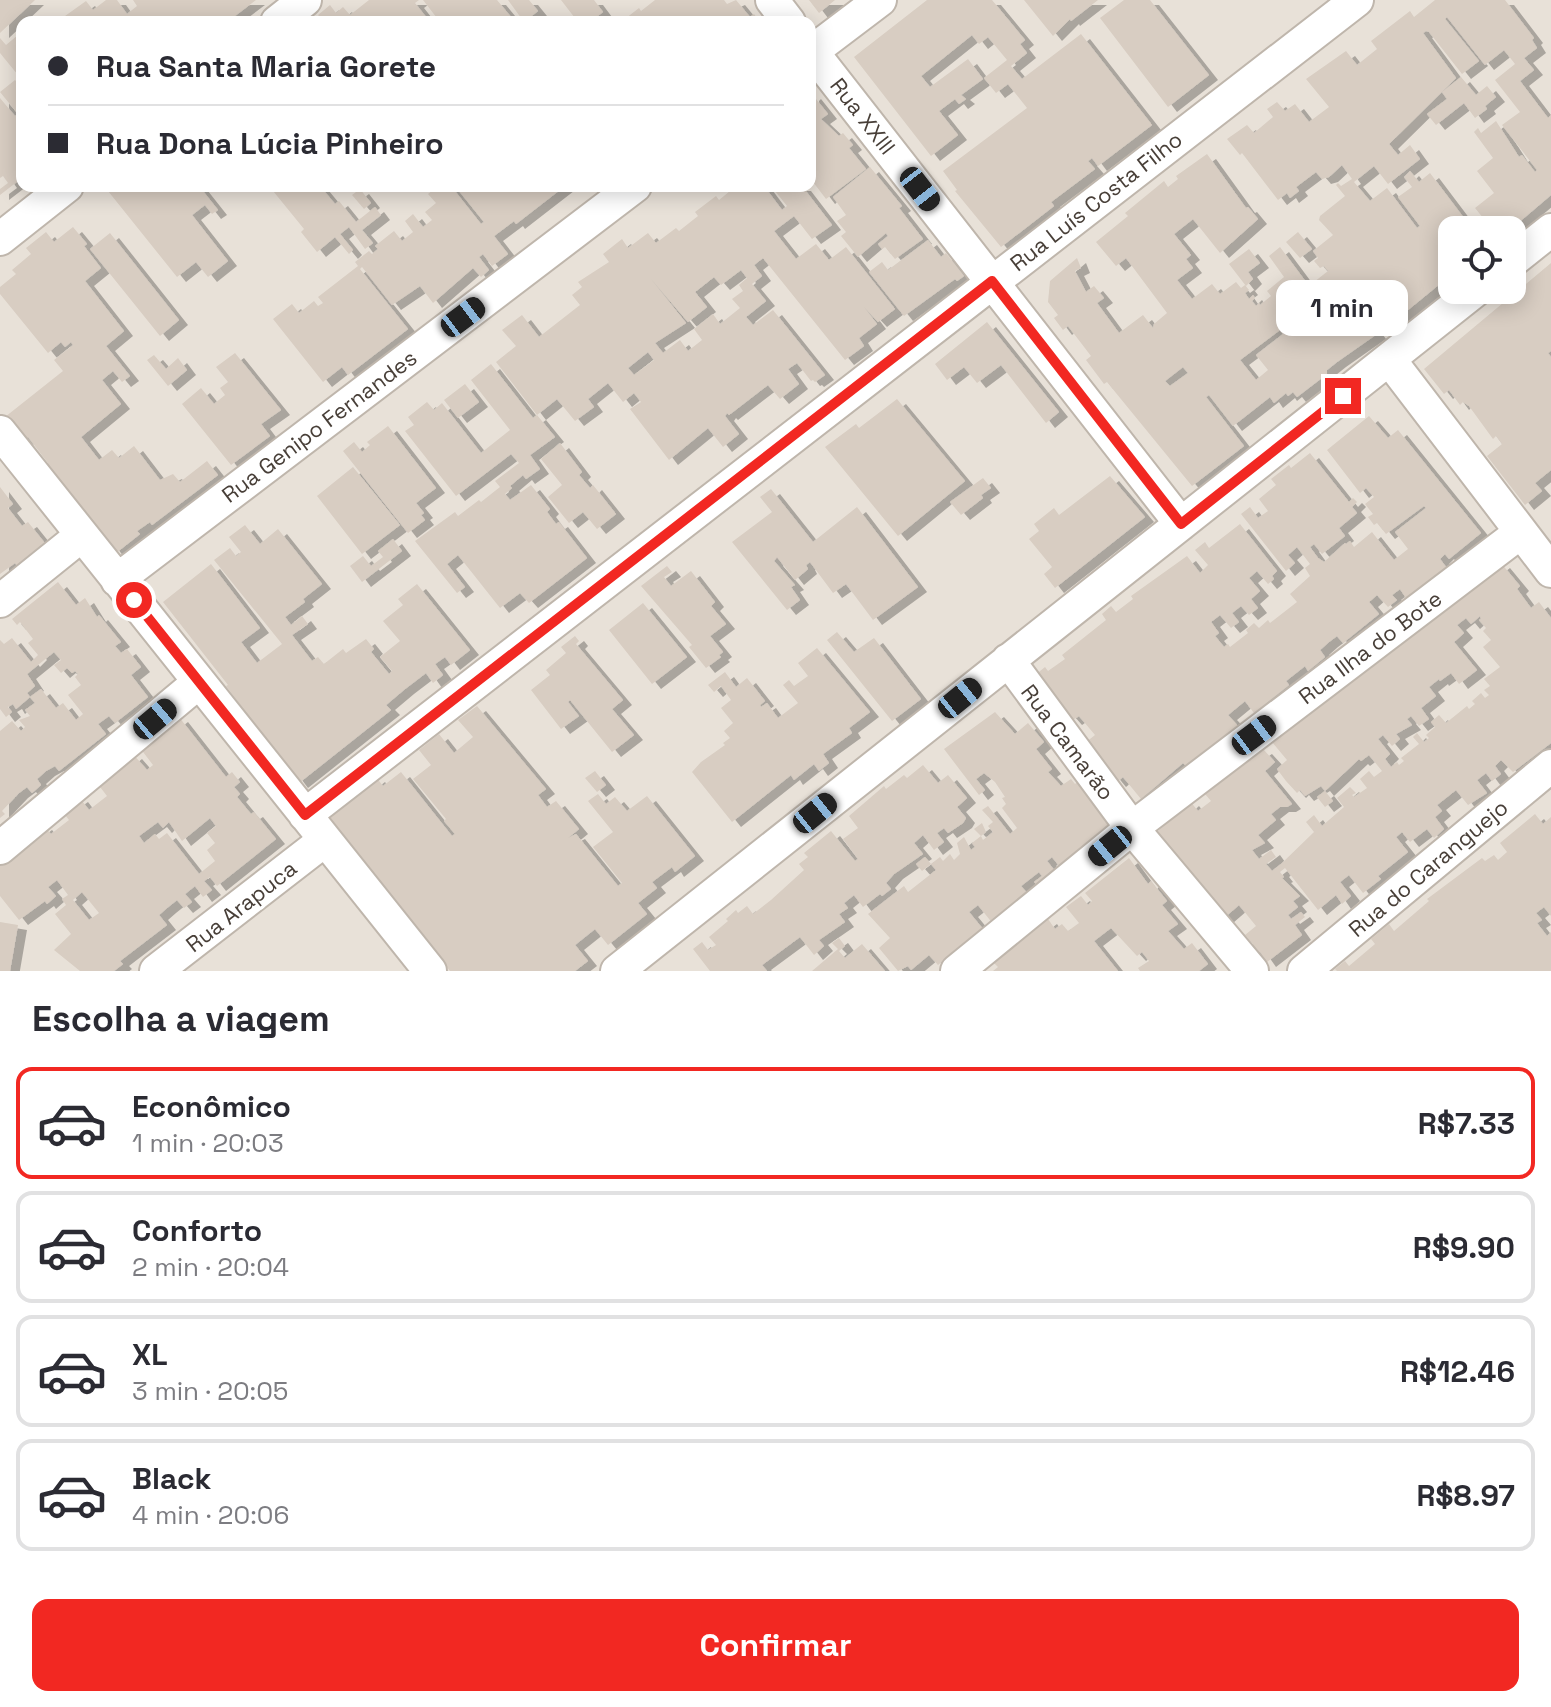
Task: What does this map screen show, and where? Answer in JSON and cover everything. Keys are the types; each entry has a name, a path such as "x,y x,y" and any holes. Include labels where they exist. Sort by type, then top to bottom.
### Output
{"street":[{"path":"285,16 305,0"},
{"path":"772,0 784,16"},
{"path":"816,47 880,0"},
{"name":"Rua Luís Costa Filho","path":"305,815 1357,0"},
{"name":"Rua XXIII","path":"816,57 1181,524"},
{"path":"0,239 59,192"},
{"name":"Rua Genipo Fernandes","path":"117,580 627,192"},
{"path":"1526,250 1551,230"},
{"path":"617,971 1458,304"},
{"path":"1389,359 1534,533 1551,571"},
{"path":"0,432 430,971"},
{"name":"Rua Ilha do Bote","path":"957,971 1132,828 1534,533"},
{"path":"0,601 82,535"},
{"name":"Rua Camarão","path":"1008,660 1132,828 1252,971"},
{"path":"0,848 199,682"},
{"name":"Rua do Caranguejo","path":"1304,971 1551,766"},
{"name":"Rua Arapuca","path":"156,971 325,840"}],"shaded area":[{"path":"0,0 1551,0 1551,971 0,971"}],"building":[{"path":"0,0 35,0 16,16 0,33"},
{"path":"106,0 117,0 127,14 137,6 133,0 256,0 235,16 65,16 86,1 93,10"},
{"path":"369,0 419,0 415,3 425,16 318,15 330,5 336,13 343,7 350,15"},
{"path":"423,0 497,0 510,16 435,16"},
{"path":"508,0 529,0 538,11 532,16 520,16"},
{"path":"561,0 594,0 603,12 598,16 573,16"},
{"path":"655,0 724,0 727,4 736,0 749,16 629,16 639,8 641,11"},
{"path":"809,0 835,0 819,13"},
{"path":"927,0 992,0 1025,40 1020,44 1027,53 1011,66 1022,79 1081,34 1152,125 1098,166 1092,158 1088,161 1095,169 1051,202 1054,206 1001,247 955,191 943,171 1027,108 1008,84 996,93 984,78 1007,60 988,37 979,44 972,35 921,76 930,87 968,59 983,79 961,95 966,99 959,104 955,99 939,111 958,135 931,156 854,57"},
{"path":"1024,0 1098,0 1070,19 1053,36"},
{"path":"1124,0 1150,0 1209,75 1168,107 1100,18"},
{"path":"1435,0 1505,0 1534,38 1532,40 1537,48 1524,58 1534,70 1520,81 1548,118 1551,115 1551,195 1526,216 1482,216 1475,208 1494,193 1477,171 1493,158 1474,132 1478,128 1481,133 1496,121 1519,157 1522,155 1535,172 1537,170 1502,125 1520,112 1495,80 1515,64 1504,50 1485,65 1447,17 1445,19 1479,61 1462,74 1429,32 1423,33 1456,78 1389,144 1398,155 1410,145 1420,159 1388,184 1374,166 1354,182 1370,201 1387,188 1417,228 1420,226 1398,197 1412,187 1404,177 1410,171 1419,182 1430,173 1462,216 1438,216 1438,285 1397,319 1386,303 1366,319 1377,334 1337,362 1327,370 1327,374 1297,397 1293,392 1288,396 1286,393 1274,403 1270,397 1233,426 1209,395 1206,397 1244,446 1192,486 1107,382 1104,384 1086,360 1091,356 1068,326 1063,330 1054,318 1058,315 1048,302 1050,281 1077,258 1081,268 1075,271 1086,292 1094,286 1104,298 1097,303 1119,333 1143,315 1153,328 1167,313 1126,258 1116,266 1096,242 1164,181 1168,187 1178,179 1176,176 1207,154 1246,208 1258,219 1220,253 1193,219 1174,234 1191,255 1186,259 1193,268 1177,280 1192,299 1212,284 1220,294 1236,282 1241,288 1245,285 1249,290 1245,293 1249,299 1253,295 1255,298 1252,301 1256,306 1260,305 1271,296 1267,291 1284,277 1269,256 1280,247 1309,286 1328,271 1314,261 1318,258 1313,251 1333,235 1319,220 1320,216 1345,196 1336,185 1341,186 1352,179 1342,165 1322,179 1316,172 1296,187 1299,191 1290,198 1287,193 1278,200 1242,153 1240,155 1227,139 1247,125 1254,133 1273,117 1267,109 1277,102 1285,111 1295,104 1309,122 1329,107 1306,79 1346,51 1357,65 1377,49 1371,41 1410,11 1414,17","holes":["1280,330 1283,334 1256,355 1268,370 1256,380 1240,360","1183,367 1188,373 1170,386 1165,381"]},
{"path":"16,37 16,73 0,53 0,38 6,45"},
{"path":"1461,77 1476,95 1487,86 1496,97 1475,118 1464,103 1436,125 1427,114 1447,99 1442,92"},
{"path":"16,81 16,112 0,92"},
{"path":"0,98 15,116 16,183 0,195 0,189 8,183 3,176 0,178"},
{"path":"816,99 828,114 821,119 839,136 843,133 853,145 849,148 866,169 826,199 816,186"},
{"path":"870,167 902,206 899,208 923,239 895,259 878,244 888,236 886,233 858,257 841,236 846,232 837,221 846,215 833,197"},
{"path":"109,192 204,192 218,210 212,214 205,205 192,215 228,261 208,277 196,262 177,277"},
{"path":"274,192 325,192 335,204 339,201 356,222 375,207 381,215 362,230 373,243 365,249 349,227 340,234 353,250 349,254 335,237 317,252 301,232 304,229"},
{"path":"362,192 371,203 364,209 352,195"},
{"path":"456,192 481,224 484,222 460,192 557,192 516,224 514,221 494,236 508,254 492,266 483,254 479,257 489,270 481,277 473,268 433,303 420,286 392,305 362,267 360,269 408,329 348,375 342,367 323,382 273,319 292,304 299,313 314,301 318,306 323,303 318,297 358,266 355,262 369,251 372,254 378,249 375,246 394,231 402,241 413,232 405,221 413,214 423,227 432,220 425,212 436,203 428,194"},
{"path":"729,192 768,192 782,210 787,206 776,192 807,192 832,225 812,239 794,216 774,231 796,259 816,244 829,260 846,247 895,309 878,322 864,307 877,324 859,338 864,346 845,360 763,258 754,265 762,276 752,284 766,301 746,317 753,325 773,310 825,375 815,382 797,363 788,369 799,384 780,399 768,385 729,415 727,413 725,416 739,434 723,447 708,428 669,460 630,409 641,402 634,393 623,402 608,383 588,399 594,407 575,421 557,399 537,415 496,362 516,346 502,330 522,315 539,337 580,305 572,295 582,287 578,282 609,262 603,254 622,239 628,248 648,233 656,243 676,228 679,231 698,216 695,212 716,196 719,200","holes":["741,270 747,278 739,285 743,291 732,299 740,308 720,324 713,314 694,329 702,340 688,351 680,340 663,353 655,343 686,323 651,279 688,322 707,307 695,292 714,277 721,285","648,352 654,360 634,375 628,368"]},
{"path":"73,227 101,268 85,281 124,331 106,346 130,376 122,382 113,371 102,380 121,404 81,437 99,460 112,450 119,458 134,446 160,480 173,474 180,482 207,461 218,475 152,525 150,522 137,531 140,534 116,553 45,465 48,463 28,437 24,440 5,417 63,371 54,360 73,345 71,342 65,347 61,342 48,353 0,294 0,287 16,274 12,270 31,254 26,248 46,232 54,242"},
{"path":"1298,232 1312,249 1300,258 1286,242"},
{"path":"110,233 179,320 160,336 90,249"},
{"path":"928,240 941,257 946,253 964,276 957,281 955,279 904,316 869,272 882,262 888,270"},
{"path":"1249,249 1260,263 1248,272 1253,279 1246,286 1229,264"},
{"path":"1551,263 1551,351 1548,353 1551,357 1551,470 1535,483 1542,491 1525,505 1487,456 1502,444 1496,436 1493,439 1469,406 1463,402 1460,405 1449,390 1444,394 1424,369 1502,304 1526,304 1526,284"},
{"path":"987,322 1059,412 1046,423 1001,365 977,383 964,367 947,380 935,364"},
{"path":"235,353 281,410 261,424 270,436 231,465 182,404 201,388 214,404 225,395 220,388 228,382 216,367"},
{"path":"154,355 166,369 178,358 187,370 168,386 147,360"},
{"path":"491,364 533,418 537,415 555,437 530,455 540,469 526,479 523,475 505,494 510,500 531,485 550,509 547,512 556,524 559,522 587,558 529,603 520,593 500,608 458,555 447,564 465,587 457,593 415,541 455,512 458,516 479,500 481,502 500,487 495,481 519,463 511,454 456,496 405,431 414,425 408,417 427,402 434,410 442,403 481,453 510,430 471,380"},
{"path":"465,384 479,402 458,418 444,400"},
{"path":"897,399 965,481 898,536 825,447 856,424 859,428"},
{"path":"1369,416 1388,438 1398,430 1481,533 1449,559 1445,554 1440,559 1446,567 1406,598 1400,589 1392,595 1397,600 1388,607 1377,595 1369,602 1379,614 1343,643 1337,636 1329,642 1320,650 1325,657 1308,671 1305,666 1286,681 1289,685 1254,713 1245,701 1228,715 1238,726 1187,767 1183,763 1141,799 1123,777 1117,782 1085,743 1095,735 1079,716 1073,720 1034,676 1045,667 1048,671 1065,659 1062,655 1106,620 1102,614 1111,606 1116,612 1133,599 1131,596 1187,556 1200,573 1208,565 1195,550 1205,542 1209,548 1240,524 1277,571 1268,584 1257,571 1249,578 1260,591 1251,599 1258,608 1249,615 1241,606 1232,613 1239,622 1231,628 1220,615 1211,622 1219,633 1215,636 1224,647 1228,644 1230,647 1248,633 1246,630 1254,623 1259,628 1268,620 1270,623 1297,602 1290,594 1310,576 1305,568 1310,564 1297,547 1288,555 1295,563 1286,571 1241,514 1250,507 1258,518 1268,511 1259,499 1276,485 1271,479 1310,453 1349,502 1353,498 1357,502 1352,507 1357,513 1339,528 1345,536 1322,554 1314,544 1310,547 1318,558 1324,562 1345,543 1350,541 1354,547 1372,532 1394,560 1408,549 1395,532 1426,508 1424,506 1386,534 1368,517 1373,514 1365,504 1374,497 1366,488 1360,493 1327,450"},
{"path":"388,426 436,488 416,503 425,520 408,533 343,451 354,442 362,452 370,445 367,442"},
{"path":"560,443 582,472 579,475 590,488 593,485 616,514 597,529 583,512 569,523 548,497 562,485 541,459"},
{"path":"353,467 400,525 362,554 317,496"},
{"path":"1110,476 1145,517 1055,588 1044,574 1052,567 1029,539 1039,531 1034,524 1054,508 1059,515"},
{"path":"983,478 991,488 961,515 950,502"},
{"path":"0,487 13,504 8,508 22,526 28,522 48,547 20,569 15,563 0,574"},
{"path":"771,489 813,542 857,507 918,587 873,620 846,584 833,593 810,562 806,565 808,569 795,580 777,557 774,561 795,585 791,587 800,600 787,610 732,542 772,512 760,497"},
{"path":"245,525 260,544 278,529 322,584 285,617 291,625 302,616 308,624 292,635 312,661 318,657 324,664 343,649 346,653 366,639 374,649 371,652 389,674 392,671 380,657 400,641 383,621 403,605 398,599 417,584 470,650 451,665 445,657 435,664 443,675 433,683 426,673 386,705 391,710 299,783 163,602 211,564 260,628 241,642 257,663 282,644 214,560 230,548 236,556 241,552 229,537"},
{"path":"393,539 402,551 362,582 350,566 363,556 371,566 383,557 378,551"},
{"path":"1501,563 1520,586 1517,589 1531,608 1539,602 1551,618 1551,743 1513,772 1501,760 1495,766 1501,774 1492,781 1486,773 1477,780 1487,793 1468,805 1456,790 1437,805 1442,811 1435,817 1444,829 1434,838 1427,829 1410,842 1402,832 1396,837 1408,852 1378,876 1381,879 1363,893 1349,875 1340,882 1351,896 1342,904 1336,895 1318,910 1285,868 1280,872 1282,878 1300,896 1293,901 1298,907 1288,915 1291,919 1301,912 1305,917 1295,925 1302,935 1267,962 1260,952 1254,957 1248,948 1253,944 1245,935 1256,926 1239,905 1224,918 1155,834 1190,801 1198,811 1211,801 1205,794 1236,770 1234,767 1263,749 1275,762 1265,771 1292,804 1280,807 1271,814 1276,820 1258,835 1265,843 1252,850 1259,859 1271,850 1276,857 1266,864 1272,871 1314,832 1306,822 1314,815 1322,826 1344,807 1337,798 1350,787 1356,793 1352,795 1354,797 1367,788 1360,779 1369,771 1374,777 1382,771 1369,755 1361,761 1359,759 1325,791 1321,786 1305,796 1300,790 1297,793 1277,769 1287,760 1272,742","holes":["1480,616 1486,628 1483,631 1491,640 1483,647 1500,667 1484,679 1490,686 1484,690 1489,695 1485,698 1481,693 1472,701 1475,704 1469,709 1467,706 1446,723 1439,715 1431,722 1435,727 1426,735 1429,738 1424,742 1417,733 1413,737 1419,744 1401,758 1404,761 1391,767 1385,759 1390,754 1378,739 1383,735 1392,746 1400,739 1396,734 1412,725 1407,719 1411,716 1419,726 1429,719 1421,708 1436,696 1429,687 1439,679 1451,673 1459,684 1477,670 1454,642 1464,633 1457,625 1466,618 1471,624"]},
{"path":"667,566 672,572 664,577 671,586 691,571 715,602 711,606 726,624 710,636 723,652 706,668 689,647 692,645 641,586"},
{"path":"58,582 76,605 85,598 97,617 99,615 121,642 115,646 121,653 127,649 141,667 131,675 148,697 115,723 109,716 98,724 106,734 59,771 55,766 46,771 37,779 41,785 32,793 27,787 19,793 2,811 5,814 0,818 0,731 12,721 21,731 25,727 19,720 30,716 25,710 35,703 30,697 16,709 13,704 8,707 12,712 6,717 0,709 0,640 4,644 12,638 31,662 38,655 28,643 33,639 20,622 17,625 12,619","holes":["54,652 61,660 54,665 61,673 67,668 78,674 75,677 81,685 68,695 83,714 76,720 63,703 56,708 41,689 30,697 27,693 35,686 27,674"]},
{"path":"643,603 687,657 652,684 609,630"},
{"path":"837,632 854,652 874,638 921,699 892,721 827,640"},
{"path":"575,636 579,641 576,644 623,700 612,709 634,735 612,752 570,700 568,702 579,716 561,729 531,690 550,675 546,670 566,653 561,647"},
{"path":"817,648 870,712 849,728 852,733 823,754 829,763 819,771 814,764 794,780 791,775 732,822 692,772 725,745 723,743 730,738 724,731 733,723 721,708 731,700 721,686 714,692 708,685 725,672 736,687 747,678 765,701 761,707 767,703 778,718 798,703 783,685 789,680 794,686 808,676 798,663"},
{"path":"477,706 546,789 538,795 547,807 556,801 579,829 568,838 576,834 618,886 622,883 593,847 613,832 588,801 598,794 606,804 615,797 627,811 647,796 695,856 675,872 672,867 652,882 657,888 638,903 647,914 608,945 595,929 575,945 588,961 575,971 450,971 328,815 376,777 383,786 401,772 452,836 455,834 413,779 431,765 419,750 439,734 454,753 473,737 458,720"},
{"path":"995,712 1015,734 1028,723 1044,742 1036,749 1052,769 1048,772 1061,786 1071,779 1075,784 1079,781 1113,827 1060,867 1052,857 1047,861 1055,871 1037,885 1034,882 1042,876 1039,872 1021,886 1027,893 993,924 978,905 969,912 983,929 938,965 929,955 911,970 908,966 898,971 879,948 890,938 868,914 904,886 908,892 936,870 931,864 940,857 943,861 950,854 954,860 960,854 957,843 964,837 971,850 975,847 972,843 981,836 983,840 993,832 988,826 993,822 982,810 988,806 1010,834 1017,828 1002,808 1006,804 1002,798 1005,797 995,782 984,773 976,779 985,790 979,795 944,749"},
{"path":"179,717 226,777 232,772 240,782 234,787 240,794 237,797 276,839 217,886 210,877 204,881 212,890 203,897 195,886 185,894 192,902 184,908 177,900 167,908 159,915 167,925 120,961 123,964 114,971 80,971 54,950 71,934 55,914 66,905 62,899 68,895 57,880 48,887 56,896 19,920 0,896 0,858 43,825 51,834 69,820 61,810 79,797 89,810 107,796 97,783 133,754 147,770 153,765 140,748","holes":["210,818 216,826 207,833 215,843 207,850 215,861 199,874 167,833 159,839 155,834 144,843 139,836 158,822 163,828 169,822 182,841","82,892 99,913 89,920 73,900"]},
{"path":"923,765 938,783 948,775 967,798 957,807 966,818 963,823 948,833 944,828 937,833 944,842 934,850 923,835 914,843 923,854 894,874 886,883 891,889 863,907 854,895 844,903 848,908 839,914 845,922 819,940 824,946 814,955 800,937 762,965 767,971 710,971 693,949 702,942 708,950 716,945 709,937 736,910 738,913 747,906 753,914 771,900 804,870 799,864 808,857 804,853 831,831 855,861 858,859 843,839 858,828 849,816 884,786 886,789 904,775 907,778"},
{"path":"595,771 606,785 597,792 585,778"},
{"path":"1325,791 1333,801 1325,807 1317,797"},
{"path":"1535,814 1543,824 1551,817 1551,916 1544,907 1536,913 1542,920 1537,923 1547,936 1551,932 1551,971 1335,969 1345,961 1349,966 1375,944 1371,939 1389,924 1394,931 1429,901 1427,899 1482,858 1485,861 1494,855 1498,860 1507,852 1500,843"},
{"path":"982,823 986,832 981,836 974,829"},
{"path":"925,857 931,864 922,871 916,864"},
{"path":"1129,858 1148,884 1151,881 1167,901 1162,905 1178,924 1168,931 1184,949 1192,943 1208,964 1199,971 1140,971 1138,968 1149,961 1142,952 1137,956 1111,928 1094,941 1118,971 993,971 998,967 994,963 1002,955 1048,919 1055,929 1062,924 1068,931 1079,923 1066,907 1081,896 1088,905 1092,901 1085,893"},
{"path":"0,922 18,925 10,971 0,971"},
{"path":"839,938 845,946 839,951 845,958 862,944 885,971 812,971 838,949 832,943"}],"route":[{"path":"134,600 305,815 992,281 1181,524 1343,396"}]}
